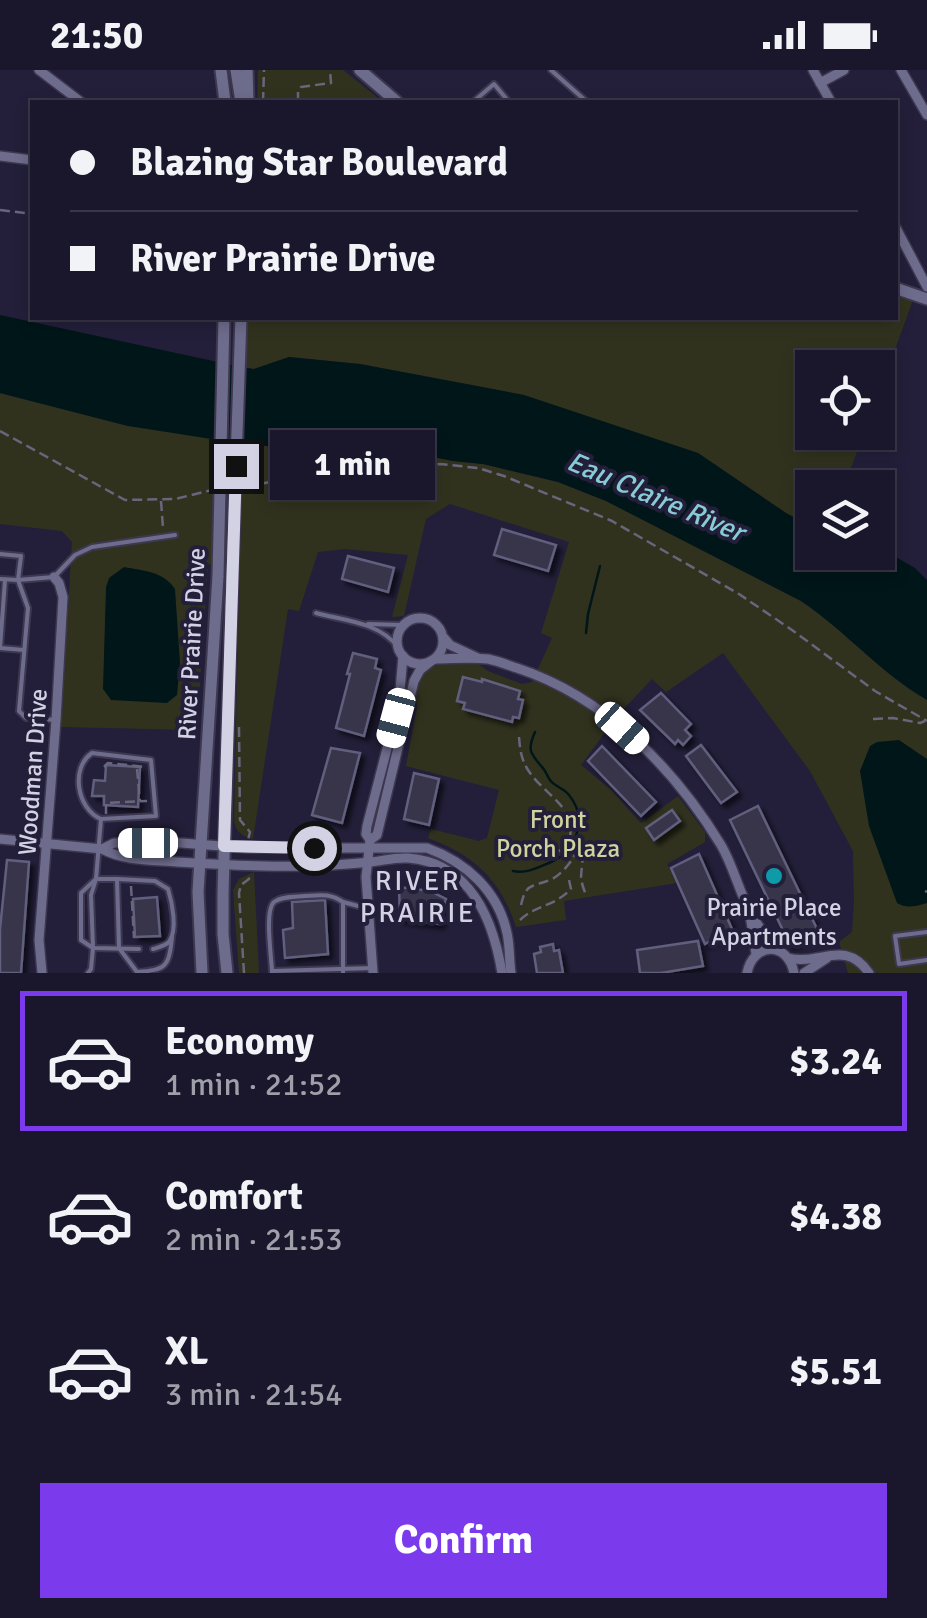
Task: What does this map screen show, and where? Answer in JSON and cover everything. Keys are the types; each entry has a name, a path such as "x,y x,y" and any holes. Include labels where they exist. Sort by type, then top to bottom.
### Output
{"main road":[{"path":"221,70 225,100"},
{"path":"236,70 245,100"},
{"path":"246,100 250,70"},
{"path":"360,70 395,100"},
{"path":"898,289 927,299"},
{"name":"River Prairie Drive","path":"202,973 198,892 218,576 224,320"},
{"name":"River Prairie Drive","path":"227,973 223,934 224,846 241,320"}],"street":[{"path":"38,70 78,100"},
{"path":"814,70 829,100"},
{"path":"820,83 844,70"},
{"path":"900,70 927,116"},
{"path":"0,156 30,160"},
{"path":"898,232 927,288"},
{"name":"Woodman Drive","path":"42,973 39,940 63,597 54,577"},
{"path":"373,970 366,834 396,718 401,652 398,636 403,625 415,618 428,619 450,645 480,659"},
{"path":"369,844 377,835 414,681 442,649 443,637"},
{"path":"401,652 416,664 433,660 490,660 551,681 606,715 676,782 703,818 731,864 764,936 784,954 794,973"},
{"path":"0,838 100,849 116,856 200,863 300,866 420,860 464,883 477,899 494,930 502,973"},
{"path":"100,849 114,843 248,848 369,844 427,848 469,871 486,889 502,916 509,939 510,973"},
{"path":"747,973 753,958 750,912"},
{"path":"736,973 763,950 805,960 849,955 869,973"},
{"path":"804,973 831,956"}],"lane":[{"path":"551,70 585,100"},
{"path":"475,100 494,84 508,100"},
{"path":"24,650 0,648 2,579 54,577 83,550 175,535"},
{"path":"0,554 21,556 18,580 28,608 20,710 26,718 56,720"},
{"path":"316,613 364,624 403,625"},
{"path":"364,624 390,637 401,652"},
{"path":"92,753 151,760 149,767 156,816 103,819 87,809 79,792 86,757 92,753"},
{"path":"88,973 93,948 91,895 103,819"},
{"path":"117,879 119,948 136,972 159,970 166,965 172,937 171,896 168,889 155,882 117,879 96,879 81,893 80,940 93,948 119,948 139,949"},
{"path":"368,906 343,902 330,894 274,902 269,923 272,972 373,970"},
{"path":"343,902 343,970"},
{"path":"927,932 895,936 899,964 927,960"},
{"path":"153,949 166,945 172,937"}],"path":[{"path":"263,100 264,70"},
{"path":"298,100 302,86 331,83 330,70"},
{"path":"0,210 30,214"},
{"path":"0,430 125,500 175,500 224,489"},
{"path":"239,488 440,464 478,468 504,476 628,530 769,613 874,691 926,721"},
{"path":"161,499 164,535"},
{"path":"873,720 926,721"},
{"path":"519,738 520,754 528,771 569,816 572,832 568,846 553,854 528,857"},
{"path":"104,767 108,762 149,767"},
{"path":"137,766 140,802"},
{"path":"103,819 106,804 148,801 148,812"},
{"path":"243,826 250,832 248,838"},
{"path":"570,841 578,848 584,864 586,895"},
{"path":"522,905 524,895 534,883 559,874 573,860 578,848"},
{"path":"244,973 239,893 241,885 249,879 247,874"},
{"path":"520,920 529,911 561,899 571,889 569,880"},
{"path":"132,884 134,938"}],"green space":[{"path":"258,70 343,70 380,100 257,100"},
{"path":"898,295 913,300 895,350 795,350 795,450 858,450 850,470 795,470 795,518 698,453 524,395 360,364 289,357 254,369 241,367 242,320 898,320"},
{"name":"Front Porch Plaza","path":"0,393 128,426 402,451 483,464 558,482 606,501 801,601 927,700 927,973 848,973 839,942 852,932 853,851 810,771 723,653 666,692 652,679 618,715 581,765 641,823 678,796 705,832 705,842 667,864 677,883 564,901 566,920 516,927 502,896 484,871 459,852 428,838 431,829 479,841 487,838 499,790 406,766 417,707 415,692 426,670 444,662 478,664 522,684 532,682 552,638 541,633 569,542 450,504 426,519 404,616 392,617 408,555 345,549 318,552 299,611 288,609 253,839 239,832 234,818 240,546 208,565 197,730 61,727 72,542 62,531 0,524"},
{"path":"254,872 259,973 239,973 233,890 239,879"}],"water":[{"name":"Eau Claire River","path":"0,315 254,369 289,357 360,364 524,395 698,453 795,518 795,570 895,570 895,557 915,568 927,580 927,700 801,601 606,501 558,482 483,464 402,451 347,454 237,443 128,426 0,393"},
{"path":"124,567 159,575 175,589 180,663 177,695 167,703 111,700 103,689 106,587 109,578"},
{"path":"899,740 927,759 927,903 912,906 897,903 869,826 860,771 870,746"}],"building":[{"path":"502,529 556,545 548,571 494,555"},
{"path":"348,556 394,568 388,592 342,579"},
{"path":"353,653 377,659 375,668 381,670 364,736 336,728"},
{"path":"463,677 520,691 518,699 523,700 519,718 513,717 512,722 463,709 465,703 457,701"},
{"path":"661,693 691,724 685,730 691,736 683,745 678,740 675,744 640,710"},
{"path":"701,745 737,792 721,803 686,756"},
{"path":"602,746 656,802 641,816 588,761"},
{"path":"331,748 360,753 342,823 312,815"},
{"path":"106,765 140,767 138,807 104,805 104,796 92,796 94,780 105,781"},
{"path":"414,773 439,779 429,825 404,819"},
{"name":"Prairie Place Apartments","path":"758,806 818,931 790,945 730,820"},
{"path":"672,810 680,821 654,840 646,828"},
{"path":"699,854 732,929 705,944 671,868"},
{"path":"7,860 29,862 21,973 0,973"},
{"path":"399,887 430,891 446,899 440,924 400,919"},
{"path":"157,897 160,936 135,937 133,899"},
{"path":"325,900 328,954 285,958 283,930 293,928 292,902"},
{"path":"698,941 703,966 640,973 637,950"},
{"path":"553,944 554,951 559,950 563,973 537,973 534,954 541,952 540,947"}],"waterway":[{"path":"586,633 600,566"},
{"path":"513,871 533,870 560,857 573,842 579,823 569,795 552,782 532,755 535,732"}],"place":[{"name":"Prairie Place Apartments","path":"774,876"}],"district":[{"name":"RIVER PRAIRIE","path":"418,896"}],"route":[{"path":"236,466 224,846 314,848"}]}
